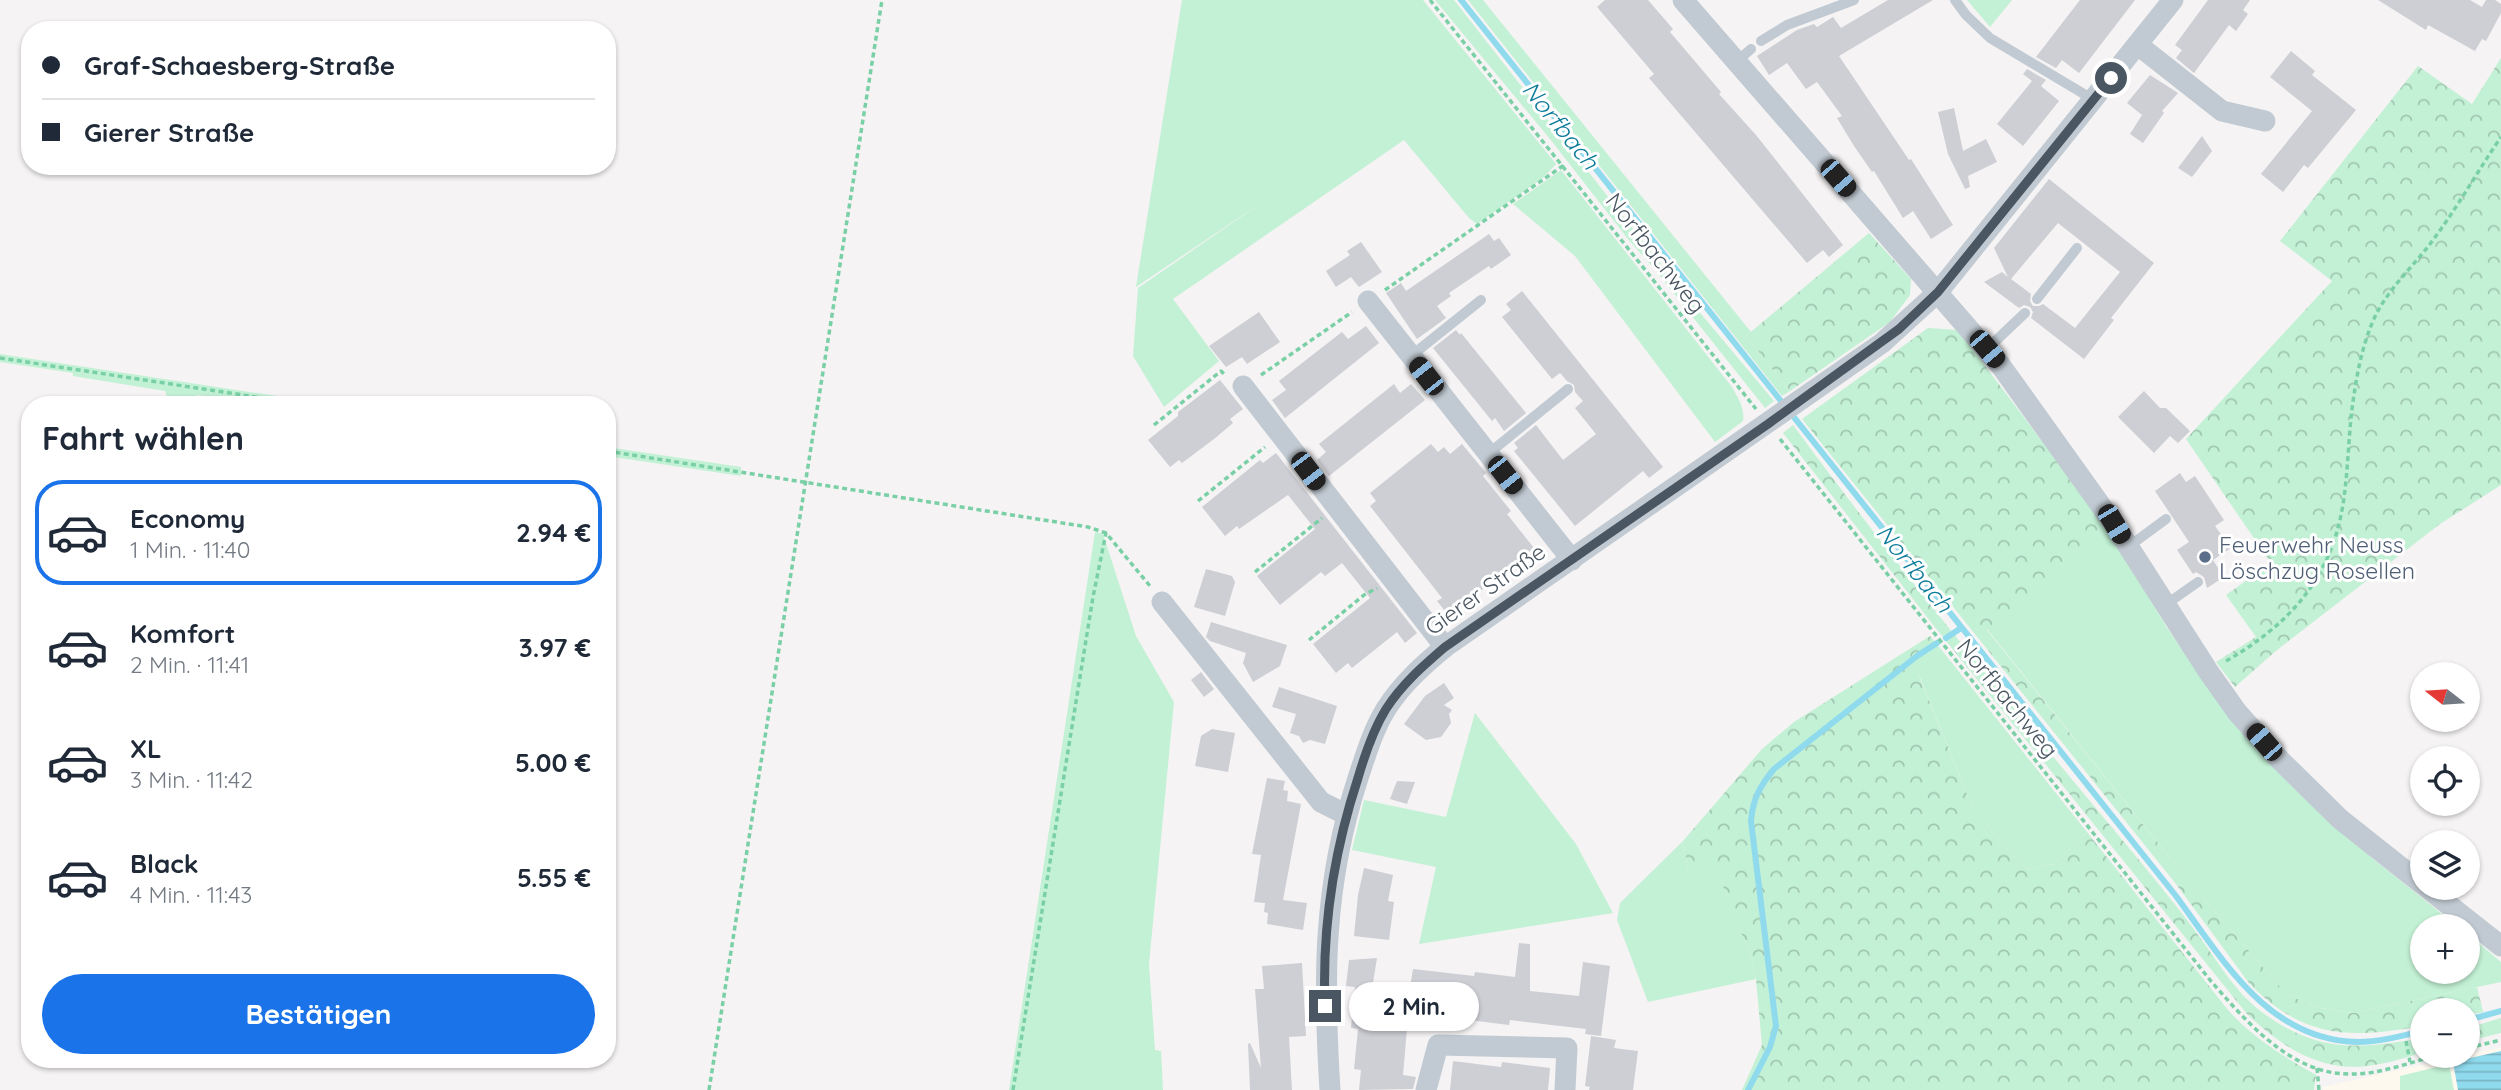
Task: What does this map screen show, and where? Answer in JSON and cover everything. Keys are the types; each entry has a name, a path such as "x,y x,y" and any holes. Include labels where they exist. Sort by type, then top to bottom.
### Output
{"street":[{"path":"1683,0 1744,55 1987,349 2081,475 2237,712 2277,757 2340,819 2410,875"},
{"name":"Gierer Straße","path":"1329,1090 1325,952 1331,897 1347,816 1364,758 1386,709 1419,668 1445,647 1882,343 1938,292 2173,0"},
{"path":"2138,45 2222,111 2264,121"},
{"path":"1368,302 1572,560"},
{"path":"1243,386 1445,647"},
{"path":"1158,597 1321,802 1347,816"},
{"path":"2442,900 2501,946"},
{"path":"1426,1090 1438,1045 1567,1048 1566,1090"}],"lane":[{"path":"1761,41 1787,25 1854,0"},
{"path":"1955,0 1990,38 2094,100"},
{"path":"2037,299 2077,248"},
{"path":"1411,356 1481,300"},
{"path":"1987,349 2025,313"},
{"path":"1488,454 1568,389"},
{"path":"2128,547 2166,519"},
{"path":"2165,605 2198,582"}],"path":[{"path":"709,1090 881,0"},
{"name":"Norfbachweg","path":"1430,0 1771,422 2210,980 2239,1013 2270,1043 2317,1068 2348,1074 2370,1072 2410,1062"},
{"path":"2235,655 2254,645 2282,622 2305,596 2321,569 2339,522 2355,389 2362,352 2374,319 2395,285 2440,230 2501,137"},
{"path":"1154,425 1221,371 1235,386 1243,386 1368,302 1563,164"},
{"path":"0,358 249,396"},
{"path":"1198,501 1280,435"},
{"path":"616,452 1088,527 1106,533 1158,597"},
{"path":"1255,572 1336,506"},
{"path":"1013,1090 1093,597 1106,533"},
{"path":"1309,640 1364,595 1392,577"},
{"path":"2480,1045 2501,1040"},
{"path":"2406,1041 2410,1062"},
{"path":"2317,1068 2319,1090"}],"shaded area":[{"path":"2501,1047 2501,1090 2323,1090 2322,1087 2410,1067 2480,1068 2480,1052"}],"green space":[{"path":"1182,0 1423,0 1556,164 1544,177 1477,224 1469,218 1404,140 1173,299 1219,361 1164,407 1133,356 1138,288 1267,199 1136,287"},
{"path":"1435,0 1454,0 1681,290 1774,401 1765,408"},
{"path":"1468,0 1483,0 1751,332 1746,336 1790,391 1782,396"},
{"path":"1967,0 2012,0 1990,27"},
{"path":"2501,58 2501,485 2440,524 2277,650 2235,687 2216,662 2256,637 2226,595 2271,563 2186,439 2332,281 2280,241 2418,66 2472,104"},
{"path":"1561,170 1739,399 1743,421 1715,442 1575,256 1513,204"},
{"path":"1869,233 1911,279 1910,295 1890,322 1790,391 1746,336"},
{"path":"1928,328 1958,330 2105,525 1987,630 2186,878 2287,995 2320,1008 2353,1013 2410,1001 2410,1028 2350,1033 2308,1025 2269,1001 2249,983 2176,884 1802,419"},
{"path":"0,354 276,396 167,396 165,391 0,362"},
{"path":"1793,425 1919,591 2171,899 2246,998 2266,1015 2304,1036 2323,1042 2360,1046 2410,1040 2410,1056 2355,1067 2321,1062 2275,1038 2247,1014 1934,626 1783,433"},
{"path":"616,448 741,467 741,476 616,457"},
{"path":"2105,525 2166,626 2204,682 2372,858 2410,888 2410,900 2424,900 2442,914 2410,914 2410,984 2480,984 2480,944 2501,962 2501,982 2425,998 2410,998 2410,1001 2353,1013 2320,1008 2287,995 2186,878 1987,629"},
{"path":"1095,532 1103,534 1136,636 1174,702 1149,964 1155,1050 1161,1051 1163,1090 1009,1090"},
{"path":"1930,636 1940,648 1919,676 1971,804 2002,844 2027,869 2054,864 2087,832 2228,1010 2258,1038 2316,1075 2314,1090 1742,1090 1762,1045 1756,979 1751,958 1715,865 1688,869 1683,841 1762,749 1794,722"},
{"path":"1940,648 2087,832 2054,864 2027,869 2002,844 1971,804 1919,675"},
{"path":"1475,713 1576,844 1613,913 1419,944 1436,867 1352,850 1364,800 1446,817"},
{"path":"1683,841 1688,869 1715,864 1751,958 1756,979 1648,1002 1617,920 1620,903"},
{"path":"2477,987 2480,998 2425,998"},
{"path":"2501,1018 2501,1033 2480,1038 2480,1024"},
{"path":"2433,1068 2450,1068 2454,1090 2400,1090 2400,1076"}],"water":[{"path":"2501,1051 2501,1090 2458,1090 2454,1068 2480,1068 2480,1056"}],"building":[{"path":"1605,0 1648,0 1673,29 1670,32 1721,92 1719,94 1756,135 1843,245 1829,257 1823,250 1807,263 1649,78 1654,74 1597,7"},
{"path":"1888,0 1933,0 1839,56 1953,225 1931,239 1913,211 1903,218 1837,118 1842,116 1817,82 1806,89 1787,63 1769,75 1757,56 1797,30 1814,24 1817,27 1833,17 1841,28"},
{"path":"2080,0 2135,0 2079,73 2062,60 2056,68 2036,57"},
{"path":"2208,0 2250,0 2243,10 2248,14 2236,31 2229,25 2194,73 2176,58 2182,50 2175,45"},
{"path":"2378,0 2470,0 2482,7 2486,0 2495,0 2501,4 2501,13 2486,41 2482,39 2475,51 2428,25 2426,30"},
{"path":"2291,51 2315,71 2312,75 2356,110 2308,168 2304,165 2283,192 2261,174 2312,111 2270,77"},
{"path":"2027,69 2046,80 2041,86 2059,101 2023,146 1997,124 2032,81 2023,74"},
{"path":"2150,75 2178,93 2162,111 2164,113 2143,143 2130,134 2142,115 2127,103"},
{"path":"1954,108 1963,151 1986,139 1997,162 1968,176 1970,187 1965,189 1948,154 1938,112"},
{"path":"2202,136 2212,151 2192,177 2178,168"},
{"path":"2049,179 2154,263 2111,318 2114,320 2084,359 2031,318 2033,312 2030,307 2024,305 2019,308 1984,282 2002,272 2008,277 1994,248","holes":["2058,223 2120,272 2075,328 2043,304 2033,306 2030,301 2031,294 2011,279"]},
{"path":"1489,234 1494,241 1499,238 1511,255 1491,269 1489,266 1449,293 1451,296 1437,306 1446,318 1417,339 1386,293 1401,283 1406,291"},
{"path":"1361,242 1382,272 1359,287 1351,277 1336,287 1326,271 1350,255 1347,251"},
{"path":"1522,291 1663,467 1649,478 1643,471 1575,526 1514,451 1518,448 1514,443 1536,425 1563,460 1596,434 1575,408 1583,401 1575,392 1574,385 1560,373 1552,379 1502,317 1511,310 1506,304"},
{"path":"1259,312 1280,342 1247,364 1242,357 1226,367 1209,346"},
{"path":"1366,326 1379,343 1285,418 1272,400 1286,390 1279,381 1342,332 1348,339"},
{"path":"1456,330 1526,413 1504,431 1495,418 1492,421 1433,348"},
{"path":"1220,380 1243,409 1230,419 1233,423 1214,439 1182,463 1179,460 1170,467 1148,440 1178,416 1178,412"},
{"path":"1394,384 1400,393 1411,384 1425,400 1329,476 1317,460 1326,452 1319,444"},
{"path":"2144,391 2160,408 2166,408 2190,431 2178,443 2170,436 2154,453 2118,417"},
{"path":"1431,444 1438,452 1444,447 1450,454 1462,444 1486,473 1483,476 1511,511 1507,514 1534,548 1449,616 1437,601 1442,598 1370,506 1376,501 1370,493"},
{"path":"1276,453 1417,633 1405,643 1397,632 1352,668 1348,663 1336,673 1313,644 1370,598 1342,563 1325,576 1321,572 1280,605 1257,576 1315,529 1288,495 1225,536 1202,507 1260,460 1263,463"},
{"path":"2180,473 2186,482 2195,476 2224,520 2215,526 2231,548 2213,560 2224,577 2207,588 2204,577 2196,572 2193,574 2177,550 2189,542 2155,491"},
{"path":"1206,569 1232,576 1235,582 1225,616 1194,607"},
{"path":"1211,622 1287,645 1280,666 1253,682 1243,663 1246,653 1210,641 1206,637"},
{"path":"1201,672 1214,689 1204,697 1191,680"},
{"path":"1444,683 1454,698 1444,705 1452,710 1449,714 1451,723 1441,737 1426,740 1404,724 1425,696"},
{"path":"1279,687 1337,706 1325,744 1310,740 1303,743 1299,736 1290,733 1296,714 1272,707"},
{"path":"1212,729 1235,733 1228,772 1195,766 1201,736"},
{"path":"1267,778 1285,781 1283,790 1288,791 1287,801 1301,804 1283,900 1307,903 1303,930 1267,924 1265,903 1254,902 1261,855 1252,854"},
{"path":"1397,781 1415,782 1407,804 1390,799"},
{"path":"1364,868 1393,875 1388,901 1394,902 1389,940 1354,936"},
{"path":"1519,943 1530,944 1530,991 1579,996 1583,962 1610,966 1601,1036 1585,1034 1586,1029 1510,1020 1509,1025 1469,1020 1468,1025 1408,1017 1403,1075 1416,1077 1413,1089 1359,1090 1361,1070 1354,1069 1358,1029 1351,1028 1355,987 1346,986 1349,960 1377,958 1372,989 1409,994 1413,969 1474,976 1475,972 1515,977"},
{"path":"1302,963 1306,1036 1289,1037 1292,1090 1250,1090 1250,1043 1261,1068 1255,989 1264,989 1262,966"},
{"path":"1591,1036 1616,1040 1614,1048 1638,1051 1633,1090 1589,1090 1590,1087 1585,1086"},
{"path":"1453,1061 1501,1067 1502,1062 1550,1068 1548,1090 1450,1090"}],"waterway":[{"name":"Norfbach","path":"1461,0 2251,993 2299,1028 2327,1038 2366,1042 2410,1034"},
{"path":"1946,638 1961,628"},
{"path":"1748,1090 1770,1047 1776,1026 1751,821 1758,793 1774,769 1937,643"},
{"name":"Norfbach","path":"2480,1017 2501,1011"}],"place":[{"name":"Feuerwehr Neuss Löschzug Rosellen","path":"2205,557"}],"route":[{"path":"1325,1006 1327,930 1336,863 1347,816 1378,724 1406,682 1445,647 1768,424 1899,329 1938,292 2111,78"}]}
